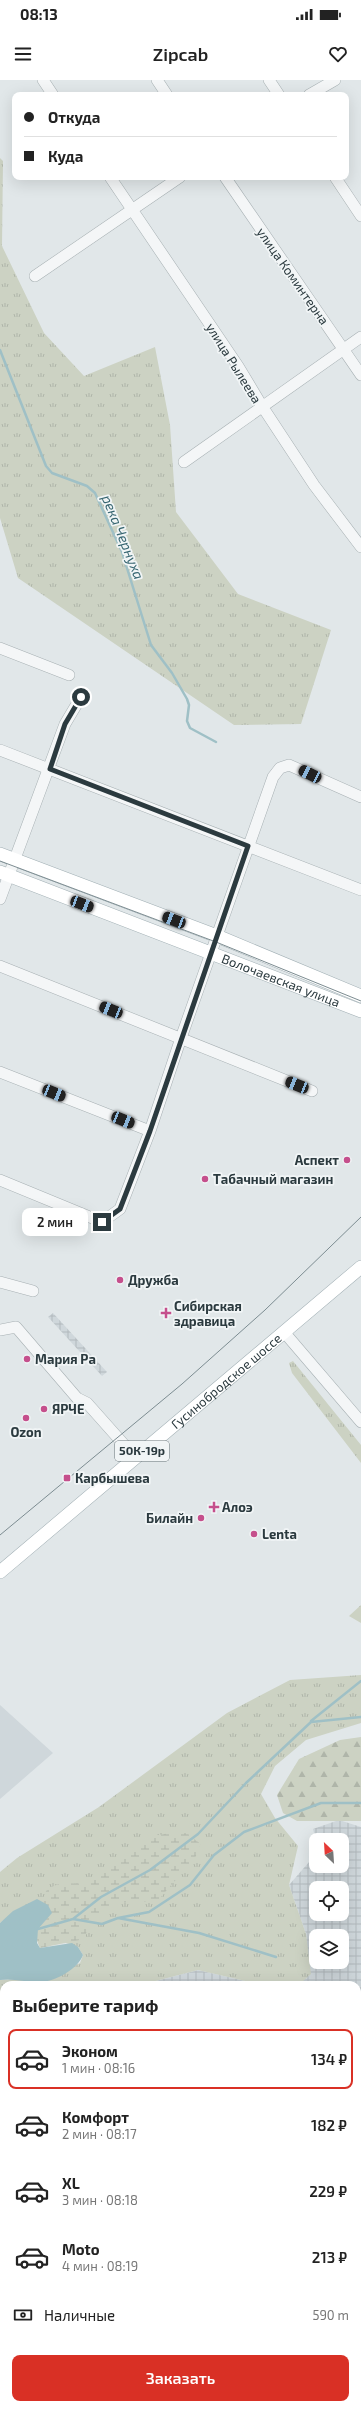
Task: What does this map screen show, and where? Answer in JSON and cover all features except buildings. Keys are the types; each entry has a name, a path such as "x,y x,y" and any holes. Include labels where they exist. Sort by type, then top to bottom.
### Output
{"main road":[{"name":"Волочаевская улица","path":"0,854 217,936 361,996"},
{"name":"Волочаевская улица","path":"5,874 361,1011"},
{"name":"Гусинобродское шоссе","path":"0,1572 135,1456 361,1267"}],"street":[{"path":"43,80 51,92"},
{"path":"157,80 165,92"},
{"path":"268,80 277,92"},
{"path":"314,92 335,80"},
{"name":"улица Рылеева","path":"112,180 238,366 262,406 314,485 361,547"},
{"path":"35,276 176,180"},
{"name":"улица Коминтерна","path":"227,180 361,375"},
{"path":"337,180 361,216"},
{"path":"184,462 361,337"},
{"path":"0,648 69,675"},
{"path":"0,899 5,874 16,860 65,724 81,697"},
{"path":"0,750 361,890"},
{"path":"0,1180 102,1222 120,1209 150,1131 180,1038 212,953 273,777 280,768 289,765 297,767 338,788 361,797"},
{"path":"0,966 312,1091"},
{"path":"0,1072 150,1131"},
{"path":"0,1282 33,1291"},
{"path":"0,1330 16,1327 77,1398 87,1403 135,1456"},
{"path":"284,1332 361,1422"}],"shaded area":[{"path":"53,1313 107,1372 102,1376 48,1317"},
{"path":"0,1705 53,1753 0,1799"},
{"path":"339,1820 361,1827 361,1981 261,1981 306,1934 289,1885 309,1862 309,1873 349,1873 349,1833 314,1833 313,1829"},
{"path":"198,1970 245,1981 155,1981"}],"green space":[{"path":"0,158 3,161 2,246 44,333 84,376 155,347 170,425 176,512 238,594 331,630 301,724 234,725 18,578 0,518"},
{"path":"293,1361 361,1445 361,1463 292,1373 289,1363"},
{"path":"361,1605 361,1623 349,1616"},
{"path":"361,1675 361,1723 306,1740 275,1766 261,1794 275,1818 298,1846 289,1885 306,1934 309,1969 310,1969 311,1974 303,1981 245,1981 198,1970 155,1981 43,1981 80,1963 83,1955 78,1947 63,1942 40,1948 36,1937 5,1919 0,1923 0,1872 17,1858 99,1807 227,1713 290,1680"},
{"path":"361,1737 361,1821 297,1821 283,1813 277,1795 299,1759 340,1740"},
{"path":"186,1833 201,1844 195,1858 159,1899 142,1902 115,1903 89,1920 85,1939 40,1948 36,1937 46,1891 58,1885 84,1883 98,1877 147,1839 166,1834"},
{"path":"17,1979 28,1981 0,1981 0,1980"}],"water":[{"path":"37,1899 48,1905 52,1913 38,1929 37,1943 40,1948 72,1943 78,1947 83,1955 80,1960 71,1970 58,1978 48,1981 0,1980 0,1923 13,1911"}],"waterway":[{"name":"река Чернуха","path":"0,350 46,466 52,473 87,486 95,493 122,552 151,645 172,673 187,699 189,705 187,721 190,728 216,742"},
{"path":"311,1721 361,1681"},
{"path":"73,1919 101,1897 150,1870 198,1834 246,1783 311,1722 361,1717"},
{"path":"118,1918 149,1912 190,1885 214,1855 244,1832 321,1803 361,1803"},
{"path":"38,1929 73,1919 102,1924 118,1918 199,1933 276,1957"}],"tram line":[{"path":"0,861 216,942 361,1001"},
{"path":"0,1535 182,1384 265,1310 361,1217"}],"place":[{"name":"Аспект","path":"347,1160"},
{"name":"Табачный магазин","path":"205,1179"},
{"name":"Дружба","path":"120,1280"},
{"name":"Сибирская здравица","path":"166,1313"},
{"name":"Мария Ра","path":"27,1359"},
{"name":"ЯРЧЕ","path":"44,1409"},
{"name":"Ozon","path":"26,1418"},
{"name":"Карбышева","path":"67,1478"},
{"name":"Алоэ","path":"214,1507"},
{"name":"Билайн","path":"201,1518"},
{"name":"Lenta","path":"254,1534"}],"route":[{"path":"81,697 65,724 50,769 248,846 212,953 180,1038 150,1131 120,1209 102,1222"}]}
